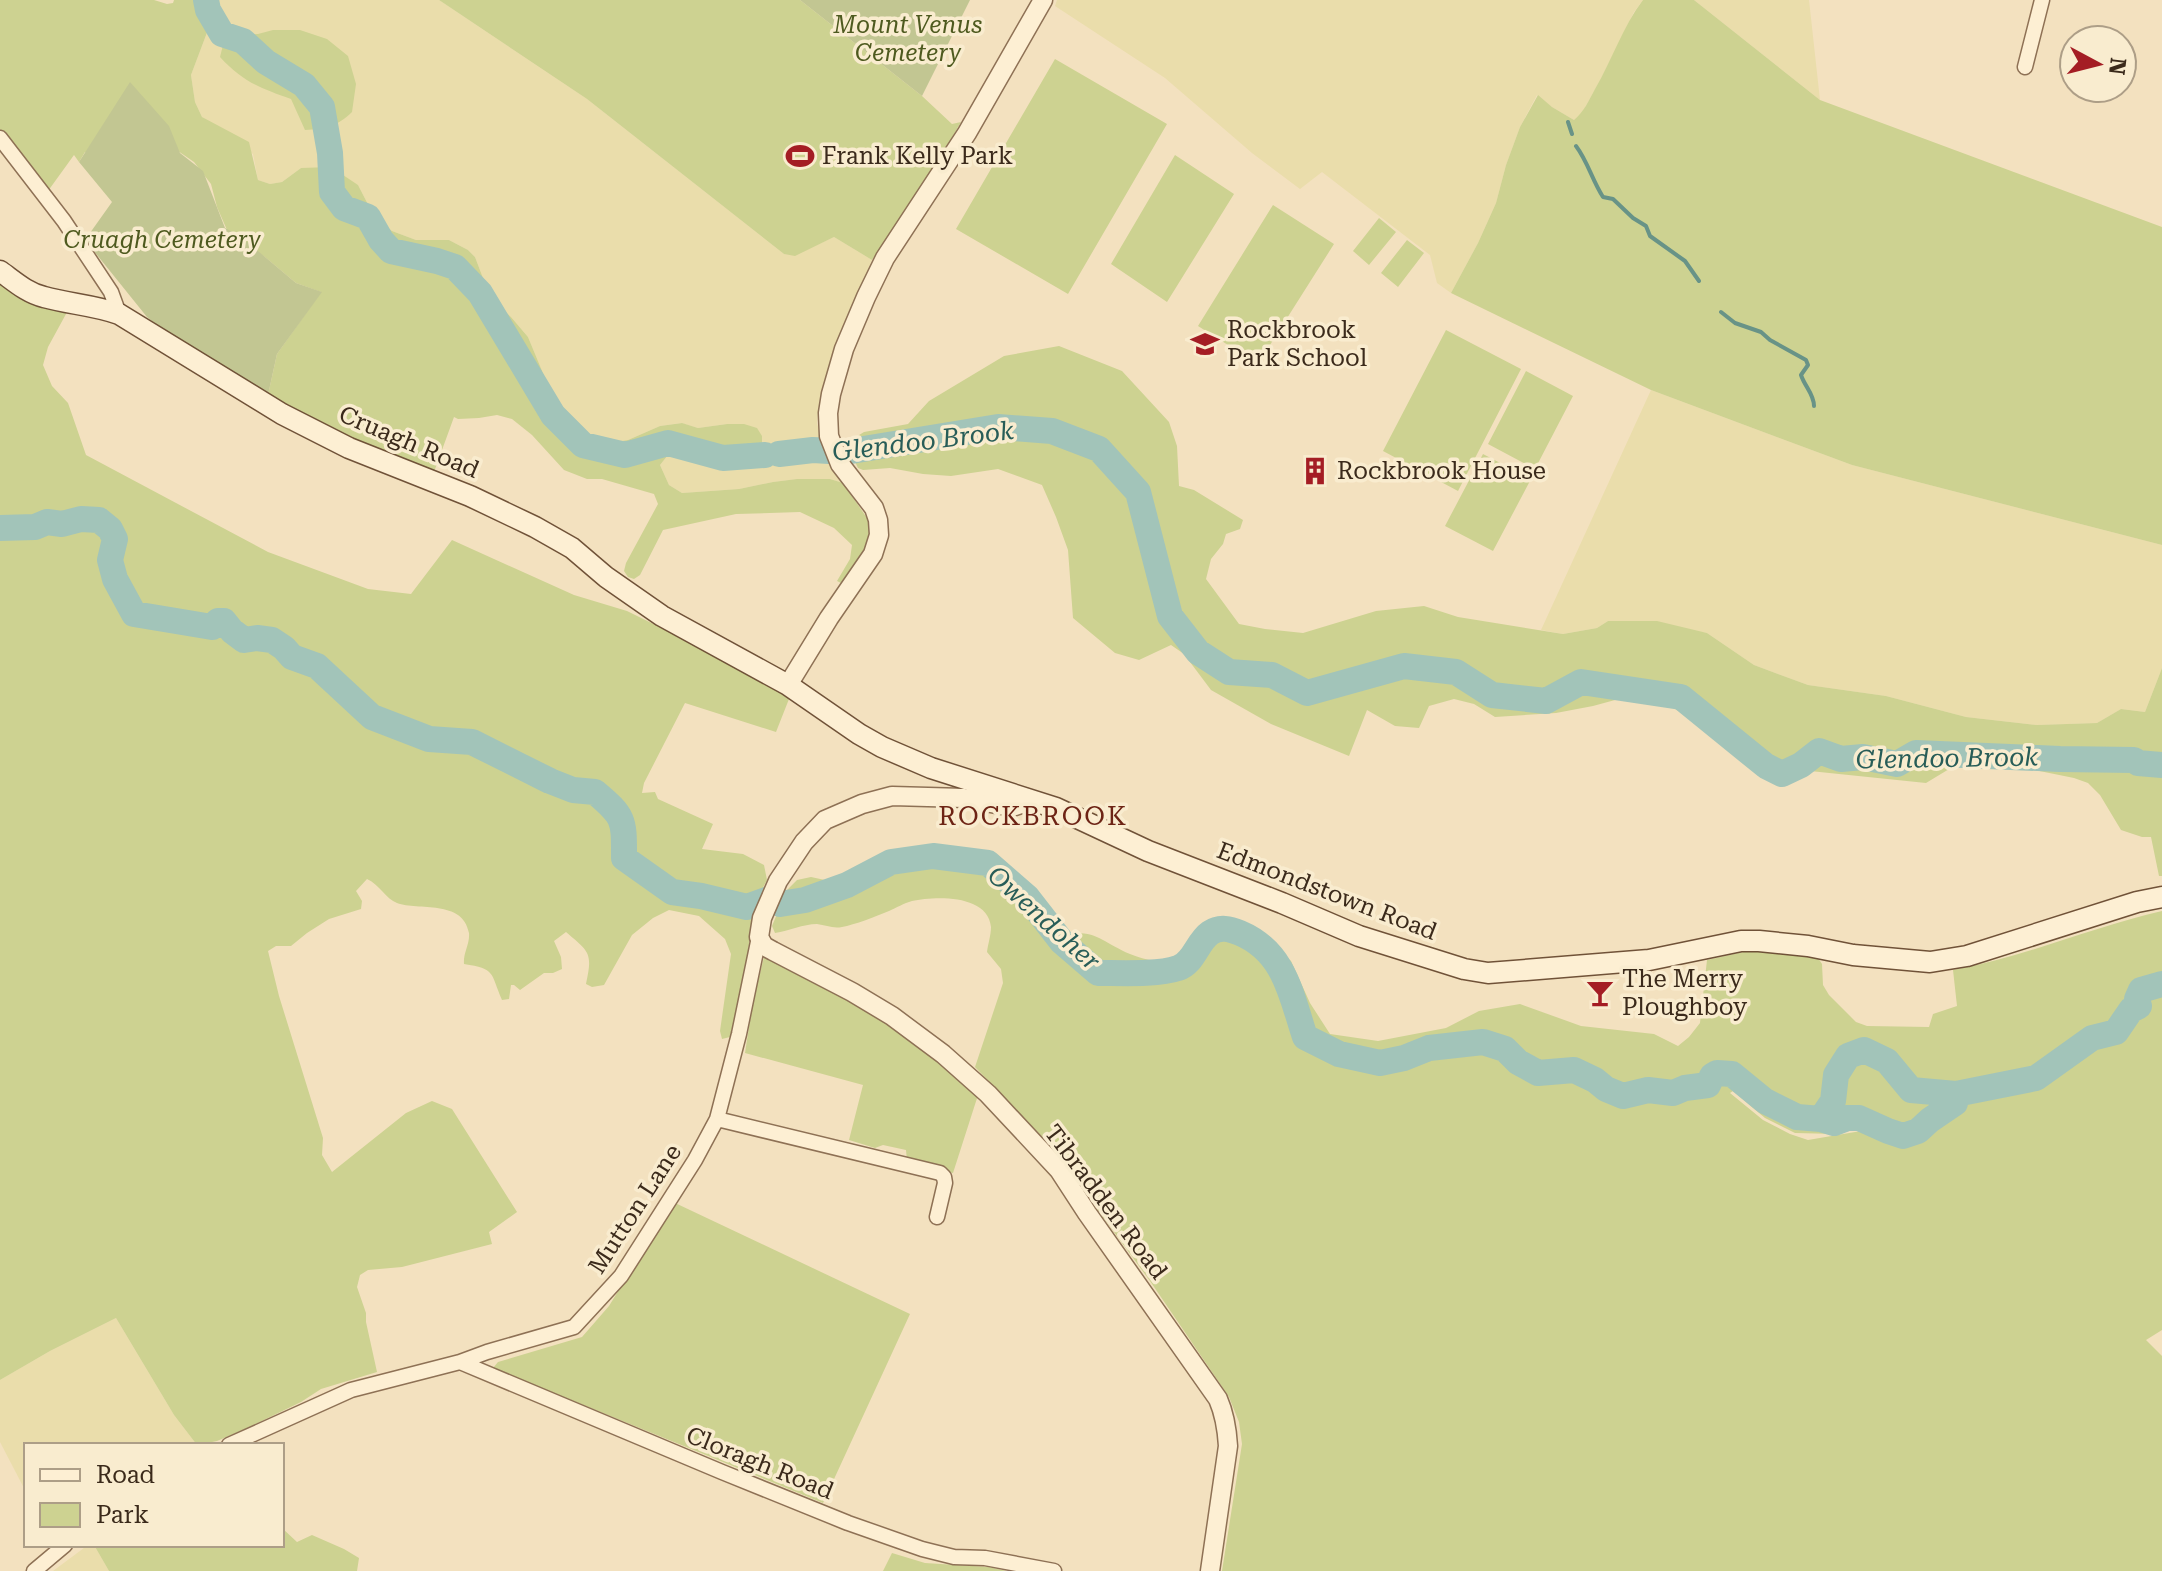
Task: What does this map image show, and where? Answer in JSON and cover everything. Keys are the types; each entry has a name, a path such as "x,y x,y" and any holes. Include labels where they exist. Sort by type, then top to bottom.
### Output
{"main road":[{"name":"Cruagh Road","path":"0,271 25,290 42,297 119,314 282,414 349,448 470,496 535,527 572,548 606,577 662,616 788,685"},
{"name":"Edmondstown Road","path":"788,685 859,734 931,768 1056,808 1148,851 1359,936 1464,969 1488,973 1649,960 1741,941 1770,941 1853,955 1930,962 1967,956 2137,902 2162,897"}],"street":[{"path":"788,685 873,554 879,535 874,508 840,464 831,444 828,424 831,394 844,349 885,258 967,133 1043,0"},
{"path":"2025,67 2042,0"},
{"path":"0,138 64,221 111,292 119,314"},
{"path":"759,937 762,918 778,881 804,842 825,820 862,804 892,796 964,798 1012,807 1026,798"},
{"name":"Mutton Lane","path":"233,1443 351,1390 460,1362 574,1327 621,1276 695,1160 717,1119 748,999 759,937"},
{"name":"Tibradden Road","path":"759,937 764,946 892,1016 943,1054 987,1092 1059,1170 1218,1399 1223,1411 1228,1446 1210,1571"},
{"path":"717,1119 940,1173 945,1183 937,1217"},
{"name":"Cloragh Road","path":"460,1362 581,1415 848,1523 954,1557 985,1558 1054,1571"},
{"path":"34,1571 63,1547"}],"shaded area":[{"path":"214,0 439,0 587,99 784,254 795,255 834,237 872,260 834,351 818,412 817,423 827,458 842,483 830,479 798,479 739,489 682,493 669,485 660,465 668,455 685,451 707,455 753,455 727,424 698,428 681,423 660,426 628,440 608,443 582,432 562,410 550,390 528,337 491,299 475,257 468,250 449,240 416,240 392,231 374,216 358,185 301,168 282,182 270,184 258,180 253,154 202,117 195,102 191,75 214,14"},
{"path":"1057,0 1643,0 1581,115 1574,120 1537,95 1520,127 1496,203 1451,293 1437,283 1430,255 1322,172 1300,189 1252,153 1165,78 1055,6"},
{"path":"1694,0 1809,0 1820,100"},
{"path":"1651,390 1852,465 2162,545 2162,668 2145,712 2121,709 2097,723 2037,725 1966,717 1886,696 1808,685 1754,665 1707,633 1608,621 1597,628 1563,634 1541,630"},
{"path":"116,1318 174,1415 195,1443 24,1443 24,1488 0,1442 0,1380"},
{"path":"85,1547 95,1547 109,1571 53,1571"}],"green space":[{"path":"0,0 154,0 167,4 174,0 214,0 214,14 191,75 195,102 202,117 249,142 258,180 270,184 282,182 301,168 331,167 358,185 374,216 392,231 416,240 449,240 468,250 475,257 491,299 528,337 550,390 562,410 582,432 608,443 628,440 660,426 682,423 698,428 744,424 757,428 762,436 762,449 753,455 707,455 685,451 668,455 660,465 669,485 682,493 739,489 797,479 830,479 843,483 872,530 872,541 847,586 837,581 850,559 852,545 834,528 800,512 736,514 663,530 640,575 634,579 624,571 658,504 654,494 602,479 587,479 564,470 532,435 512,419 497,415 454,417 434,472 348,439 268,395 277,354 321,292 296,283 227,230 211,184 194,162 178,151 85,152 79,162 74,155 48,191 0,131"},
{"name":"Frank Kelly Park","path":"439,0 800,0 922,96 952,124 961,122 923,188 872,260 834,237 795,256 784,254 587,99"},
{"name":"Mount Venus Cemetery","path":"800,0 970,0 922,96"},
{"path":"1643,0 1694,0 1820,100 2162,227 2162,545 1852,465 1651,390 1451,293 1496,203 1520,127 1538,95 1574,120 1578,117"},
{"path":"273,30 300,30 327,39 348,56 356,84 352,112 347,117 331,126 305,130 291,99 252,83 220,57 223,45 236,36"},
{"path":"1055,59 1167,124 1068,294 956,229"},
{"name":"Cruagh Cemetery","path":"130,82 169,126 180,153 203,171 225,228 239,235 296,283 322,292 277,354 268,395 176,340 147,317 85,240 112,202 79,162"},
{"path":"1175,155 1234,194 1167,302 1111,264"},
{"path":"1273,205 1334,244 1258,364 1198,326"},
{"path":"1379,218 1396,232 1369,265 1353,251"},
{"path":"1407,240 1424,253 1398,287 1381,273"},
{"path":"0,262 35,283 66,293 66,314 48,347 43,365 52,386 68,403 86,455 268,552 368,589 411,594 452,540 574,595 627,611 775,687 789,699 776,732 685,703 644,783 642,793 655,792 658,799 713,824 702,849 743,854 764,865 767,880 755,912 730,1037 722,1039 720,1031 731,954 725,939 699,916 669,910 632,935 604,985 592,987 586,984 589,959 580,944 566,932 554,941 562,969 544,973 520,990 511,985 509,999 502,1000 487,970 464,964 469,933 458,915 439,908 397,903 367,879 356,891 362,901 361,909 329,919 291,946 276,946 268,951 323,1138 322,1155 332,1172 406,1113 432,1101 452,1109 517,1212 489,1232 492,1244 402,1267 368,1270 360,1275 357,1287 366,1313 377,1372 321,1389 245,1429 207,1443 195,1443 174,1415 116,1318 0,1380"},
{"path":"1446,330 1521,369 1458,491 1383,451"},
{"path":"1059,346 1122,371 1169,422 1177,446 1179,486 1194,490 1243,520 1240,529 1226,534 1223,544 1211,559 1206,579 1239,624 1303,633 1376,611 1424,606 1458,617 1563,634 1597,628 1608,621 1657,621 1707,633 1754,665 1808,685 1886,696 1966,717 2037,725 2097,723 2121,709 2145,712 2162,668 2162,876 2159,876 2151,837 2121,830 2100,795 2088,783 2074,778 1969,757 1926,783 1810,771 1786,778 1767,777 1694,720 1658,699 1626,697 1556,713 1495,717 1474,704 1454,699 1429,706 1419,728 1395,726 1367,710 1349,756 1271,724 1211,690 1184,654 1171,645 1139,660 1115,653 1073,618 1068,550 1042,485 998,469 951,476 890,468 863,470 858,468 846,443 864,432 908,424 929,401 1004,356"},
{"path":"1526,371 1573,396 1535,469 1488,444"},
{"path":"1483,454 1531,479 1493,551 1445,526"},
{"path":"947,850 994,860 1023,878 1044,914 1064,934 1092,935 1148,960 1180,963 1190,954 1199,935 1212,924 1232,924 1267,939 1291,961 1310,1003 1330,1034 1378,1041 1446,1028 1479,1011 1520,1004 1581,1026 1654,1034 1678,1046 1700,1023 1707,960 1757,949 1818,958 1822,964 1823,985 1856,1022 1867,1026 1929,1027 1933,1014 1957,1006 1953,970 2006,958 2162,911 2162,1330 2146,1340 2162,1356 2162,1571 1222,1571 1242,1444 1239,1422 1229,1397 1150,1281 1050,1145 975,1067 1003,983 1001,969 987,952 991,927 988,916 971,903 934,898 909,902 842,927 812,924 775,933 772,926 787,890 797,880 811,877 834,882 853,876 872,878 926,854","holes":["1733,1091 1765,1118 1795,1133 1836,1134 1862,1128 1909,1141 1861,1131 1808,1140 1763,1120 1730,1093"]},
{"path":"764,957 869,1011 979,1092 953,1173 907,1161 906,1150 883,1145 875,1148 849,1140 863,1085 745,1053"},
{"path":"673,1202 910,1314 823,1503 493,1368 498,1362 582,1337 609,1306"},
{"path":"284,1530 297,1542 312,1535 359,1558 357,1571 109,1571 95,1547 284,1547"},
{"path":"892,1553 925,1563 1007,1571 883,1571"}],"waterway":[{"name":"Glendoo Brook","path":"206,0 208,10 222,34 243,41 266,62 304,85 322,107 330,153 332,192 344,208 368,217 391,251 455,267 480,293 553,415 583,445 625,455 668,443 723,458 765,455"},
{"path":"1568,122 1572,134"},
{"path":"1576,146 1603,197 1613,199 1646,226 1650,236 1685,261 1699,281"},
{"path":"1721,312 1735,323 1761,332 1806,360 1808,365 1801,375 1814,406"},
{"name":"Glendoo Brook","path":"779,454 813,450 845,452 998,427 1052,431 1099,449 1138,492 1170,616 1198,652 1229,672 1272,675 1307,693 1404,666 1456,672 1492,695 1546,701 1581,682 1681,697 1766,766 1782,774 1819,751 1841,759 1863,757 1897,764 1916,753 2134,760 2162,765"},
{"name":"Owendoher","path":"0,528 35,527 47,522 62,524 81,519 99,520 110,529 115,539 110,560 115,579 134,614 212,627 218,621 224,621 244,640 272,640 292,657 317,666 372,717 429,739 472,742 550,781 573,790 595,792 621,820 624,858 672,892 747,907 769,899 780,904 805,900 847,885 891,862 933,856 988,863 1027,897 1062,942 1098,973 1150,973 1178,968 1188,962 1210,933 1218,929 1232,930 1255,941 1277,963 1284,976 1305,1037 1339,1054 1380,1063 1429,1048 1483,1042 1505,1049 1518,1062 1538,1073 1574,1070 1623,1096 1648,1090 1673,1093 1708,1085 1717,1073 1732,1074 1765,1101 1797,1117 1834,1123 1859,1118 1903,1136 1918,1131 1955,1103 1956,1094"},
{"name":"Owendoher","path":"1821,1119 1833,1101 1836,1075 1848,1056 1864,1050 1887,1061 1911,1090 1956,1094 2036,1078 2092,1038 2116,1032 2131,1010 2139,1006 2137,999 2141,990 2162,984"}],"place":[{"name":"Frank Kelly Park","path":"800,156"},
{"name":"Rockbrook Park School","path":"1205,344"},
{"name":"Rockbrook House","path":"1315,471"},
{"name":"The Merry Ploughboy","path":"1600,993"}],"district":[{"name":"ROCKBROOK","path":"1033,816"}]}
